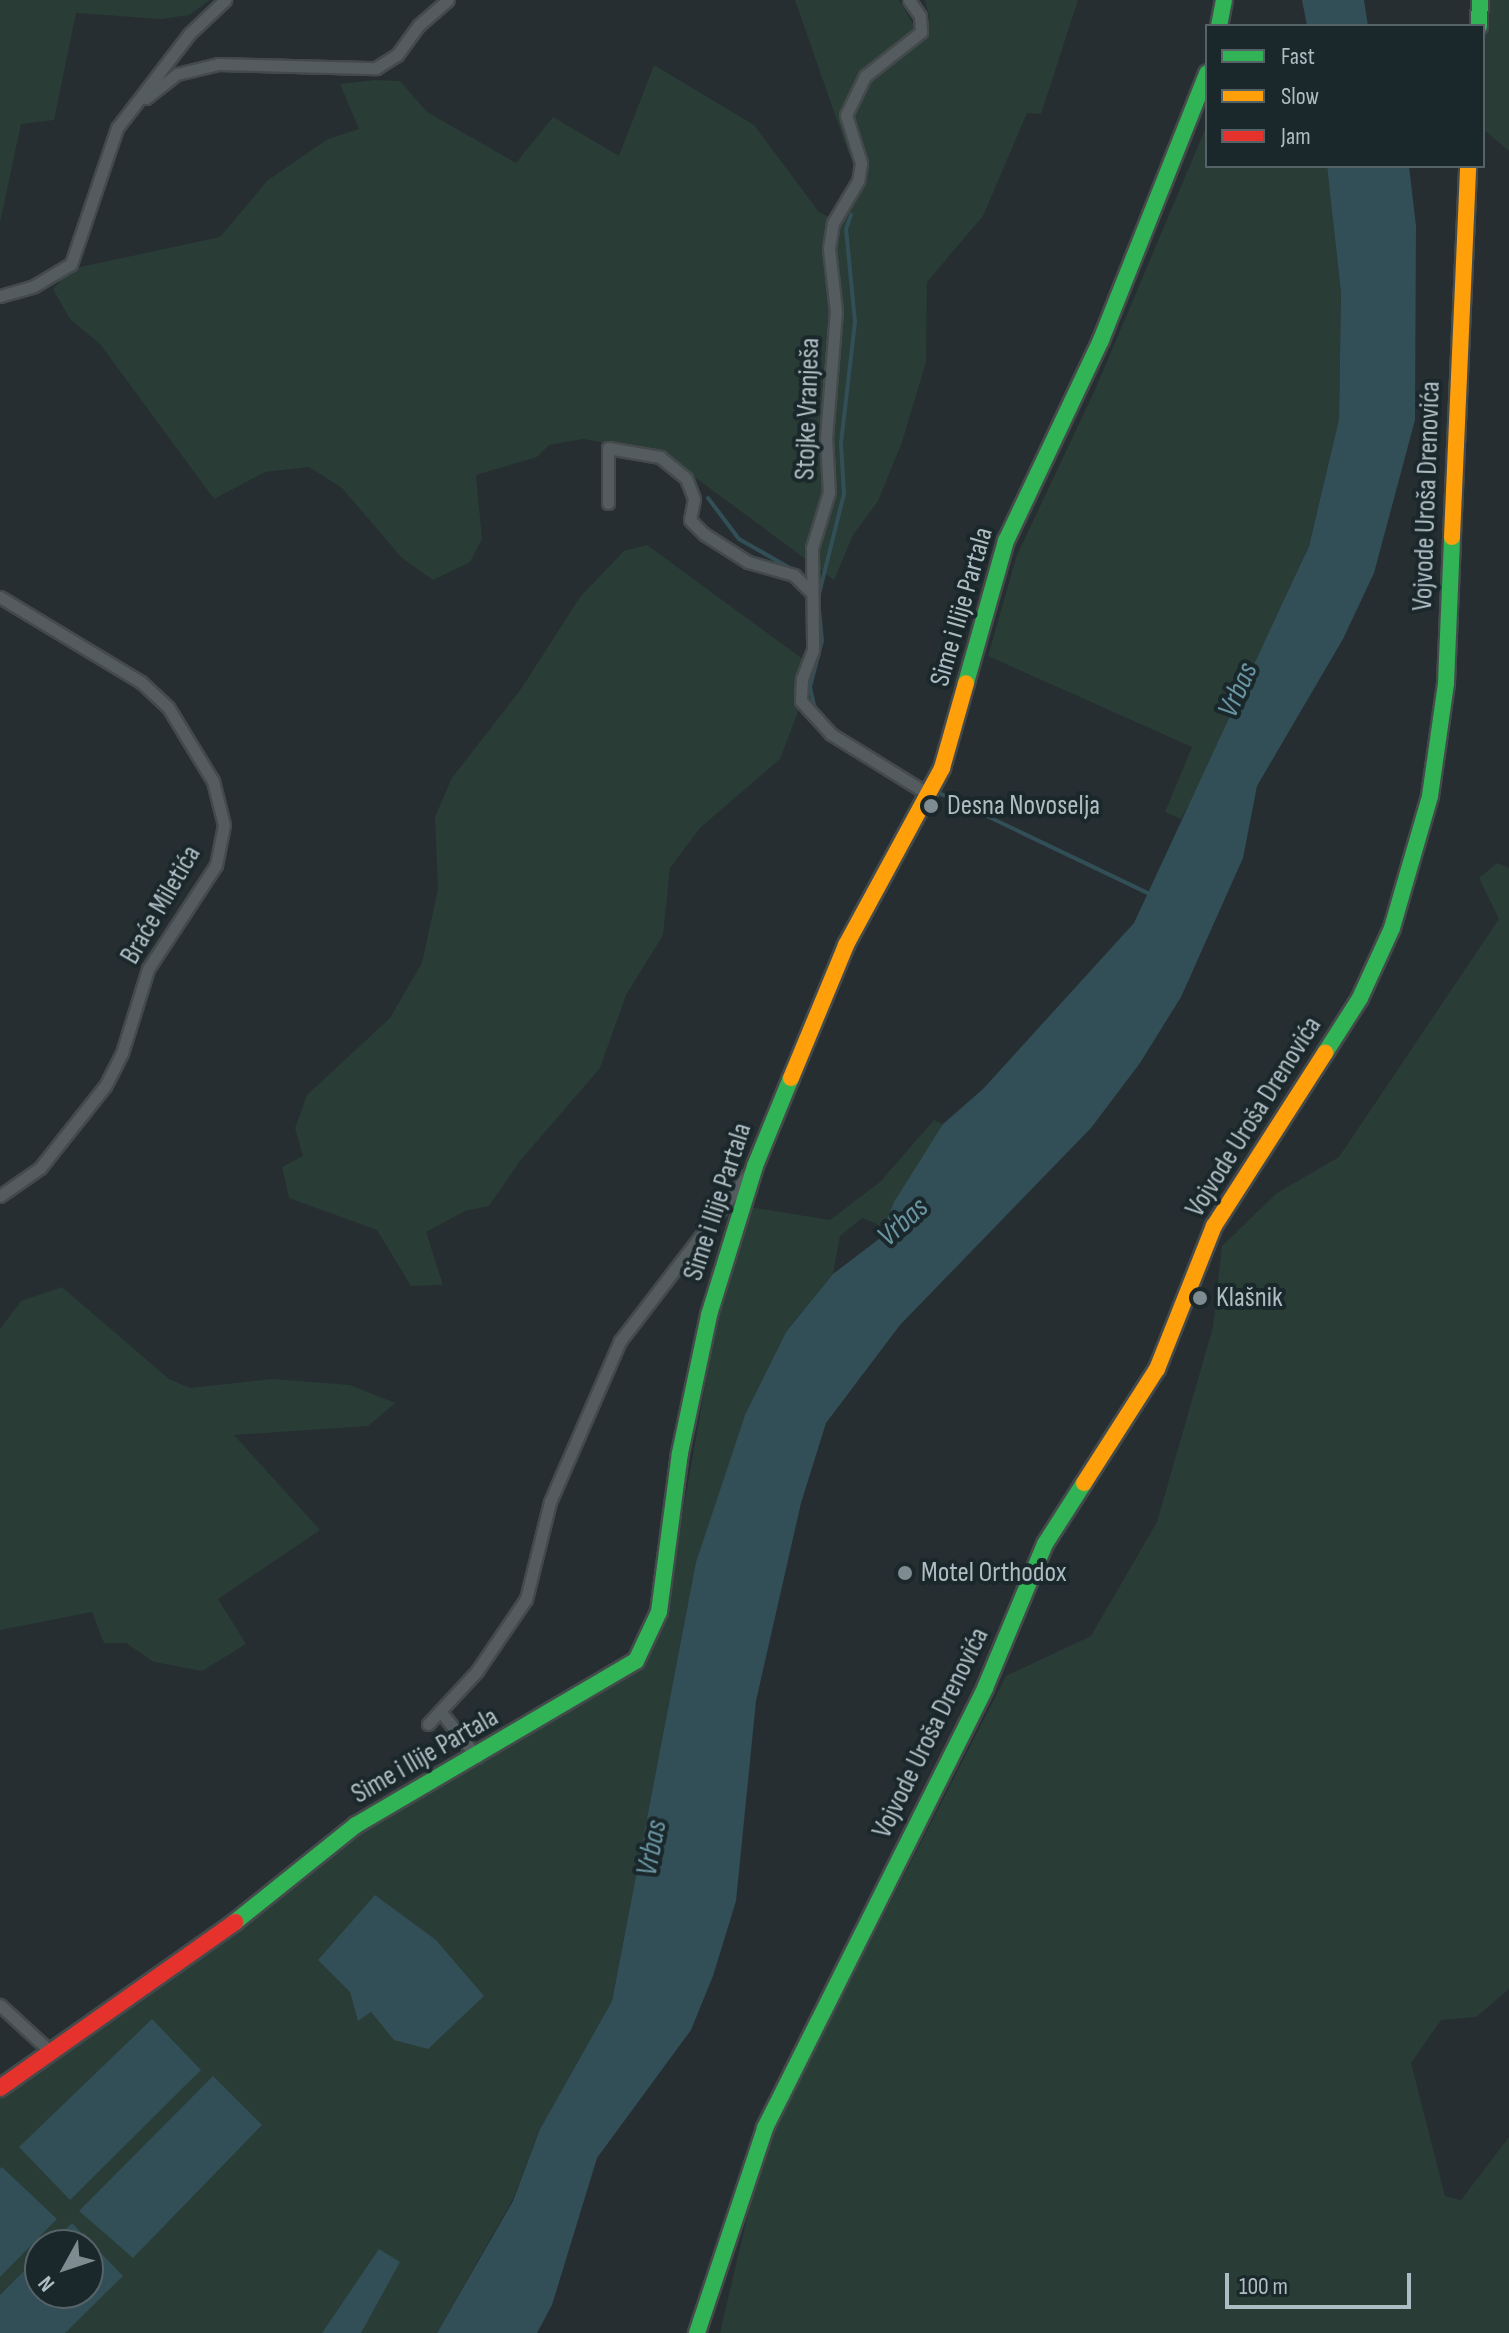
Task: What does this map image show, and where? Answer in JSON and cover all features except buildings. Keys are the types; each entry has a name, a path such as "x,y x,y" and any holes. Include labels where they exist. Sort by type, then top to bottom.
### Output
{"street":[{"path":"0,296 34,286 71,264 110,142 189,34 225,0"},
{"path":"133,108 177,74 218,64 376,68 397,55 419,25 448,0"},
{"name":"Stojke Vranješa","path":"909,0 916,7 921,32 865,76 848,103 846,115 861,163 858,181 833,223 829,249 836,311 826,437 829,492 812,548 813,650 802,679 806,711 831,734 928,794"},
{"path":"1219,24 1224,0"},
{"path":"1479,24 1480,0"},
{"name":"Sime i Ilije Partala","path":"0,2088 234,1923 356,1825 615,1677 636,1661 651,1636 709,1315 755,1166 821,998 928,794 952,741 1006,541 1101,340 1196,111 1205,80"},
{"name":"Vojvode Uroša Drenovića","path":"697,2333 765,2128 964,1732 1045,1544 1157,1369 1214,1226 1360,998 1397,914 1430,796 1446,683 1468,168"},
{"path":"608,503 608,448 660,457 686,478 694,499 690,520 704,534 748,562 794,575 811,591"},
{"name":"Braće Miletića","path":"0,597 141,682 168,707 213,781 224,825 216,865 148,969 122,1053 105,1086 40,1168 0,1196"},
{"path":"428,1724 477,1671 526,1599 550,1502 620,1341 755,1166"},
{"path":"440,1711 477,1757"},
{"path":"0,2005 51,2052"}],"green space":[{"path":"0,0 210,0 189,15 161,19 76,13 54,120 21,124 0,223"},
{"path":"795,0 899,0 913,24 930,21 925,0 1078,0 1041,114 1027,113 983,216 927,282 926,362 902,442 878,501 853,535 834,580 662,453 583,439 549,445 537,457 476,475 482,539 470,562 433,580 402,558 342,488 309,467 265,472 214,499 100,344 70,319 53,289 71,269 220,237 268,180 328,139 359,129 340,84 375,80 400,81 427,112 516,163 553,117 619,156 654,65 754,125 819,212 841,223 863,175 848,152"},
{"path":"1480,0 1509,0 1509,151 1485,131 1485,24 1481,24"},
{"path":"1205,130 1205,168 1327,168 1341,293 1339,419 1309,545 1215,757 1181,819 1165,812 1192,747 988,656 1017,555 1095,390"},
{"path":"647,545 804,660 797,677 798,712 780,759 700,828 670,868 663,935 626,995 600,1068 520,1161 489,1206 465,1211 426,1232 443,1285 411,1286 377,1230 289,1198 282,1167 303,1156 295,1128 307,1095 390,1018 422,963 438,889 435,817 452,778 521,689 580,597 624,551"},
{"path":"1497,863 1509,868 1509,1989 1476,2017 1441,2020 1411,2063 1445,2196 1461,2200 1509,2137 1509,2333 720,2333 762,2154 1006,1676 1091,1636 1157,1522 1213,1327 1222,1246 1277,1193 1339,1157 1499,919 1479,878"},
{"path":"934,1120 943,1124 880,1232 877,1224 862,1218 840,1236 833,1274 786,1332 748,1410 696,1562 612,2001 540,2129 513,2199 437,2333 0,2333 0,2088 328,1848 648,1654 664,1619 718,1313 749,1207 830,1220 880,1182"},
{"path":"62,1287 169,1379 190,1388 272,1379 350,1385 395,1403 368,1426 234,1435 320,1530 218,1599 246,1644 202,1671 154,1662 126,1643 104,1643 92,1612 0,1630 0,1329 21,1301"}],"water":[{"path":"1302,0 1364,0 1368,24 1307,24"},
{"name":"Vrbas","path":"1327,168 1409,168 1416,226 1415,420 1374,573 1343,639 1257,786 1243,858 1181,997 1140,1063 1091,1128 900,1325 826,1423 801,1503 756,1701 736,1901 713,1976 691,2030 597,2158 552,2305 537,2333 437,2333 513,2201 540,2129 612,2001 696,1562 745,1415 786,1332 833,1274 879,1239 894,1202 943,1124 983,1089 1134,923 1309,546 1339,419 1341,293"},
{"path":"375,1895 436,1940 484,1996 428,2049 394,2040 371,2012 358,2021 350,1992 318,1960"},
{"path":"152,2019 201,2070 70,2200 19,2147"},
{"path":"213,2076 262,2125 133,2258 104,2233 104,2229 100,2229 79,2211"},
{"path":"2,2167 57,2219 47,2229 24,2229 24,2253 0,2277"},
{"path":"379,2249 400,2262 361,2333 322,2333"},
{"path":"104,2256 123,2276 104,2295"},
{"path":"24,2271 24,2309 89,2309 65,2333 0,2333 0,2295"}],"waterway":[{"path":"815,709 810,687 822,641 818,598 844,494 841,443 855,322 846,229 851,215"},
{"path":"708,498 739,539 807,578"},
{"path":"941,794 1152,895"}],"traffic: fast":[{"path":"1219,24 1224,0"},
{"path":"1479,24 1480,0"},
{"path":"966,683 1006,541 1101,340 1205,78"},
{"path":"1325,1053 1360,998 1392,928 1430,796 1446,683 1452,537"},
{"path":"235,1922 356,1825 636,1661 659,1612 680,1453 709,1315 755,1166 791,1078"},
{"path":"697,2333 765,2128 985,1688 1045,1544 1084,1483"}],"traffic: slow":[{"path":"1452,537 1468,168"},
{"path":"791,1078 846,945 942,768 966,683"},
{"path":"1084,1483 1157,1369 1214,1226 1325,1053"}],"traffic: jam":[{"path":"0,2088 235,1922"}],"place":[{"name":"Desna Novoselja","path":"931,806"},
{"name":"Klašnik","path":"1200,1298"},
{"name":"Motel Orthodox","path":"905,1573"}]}
